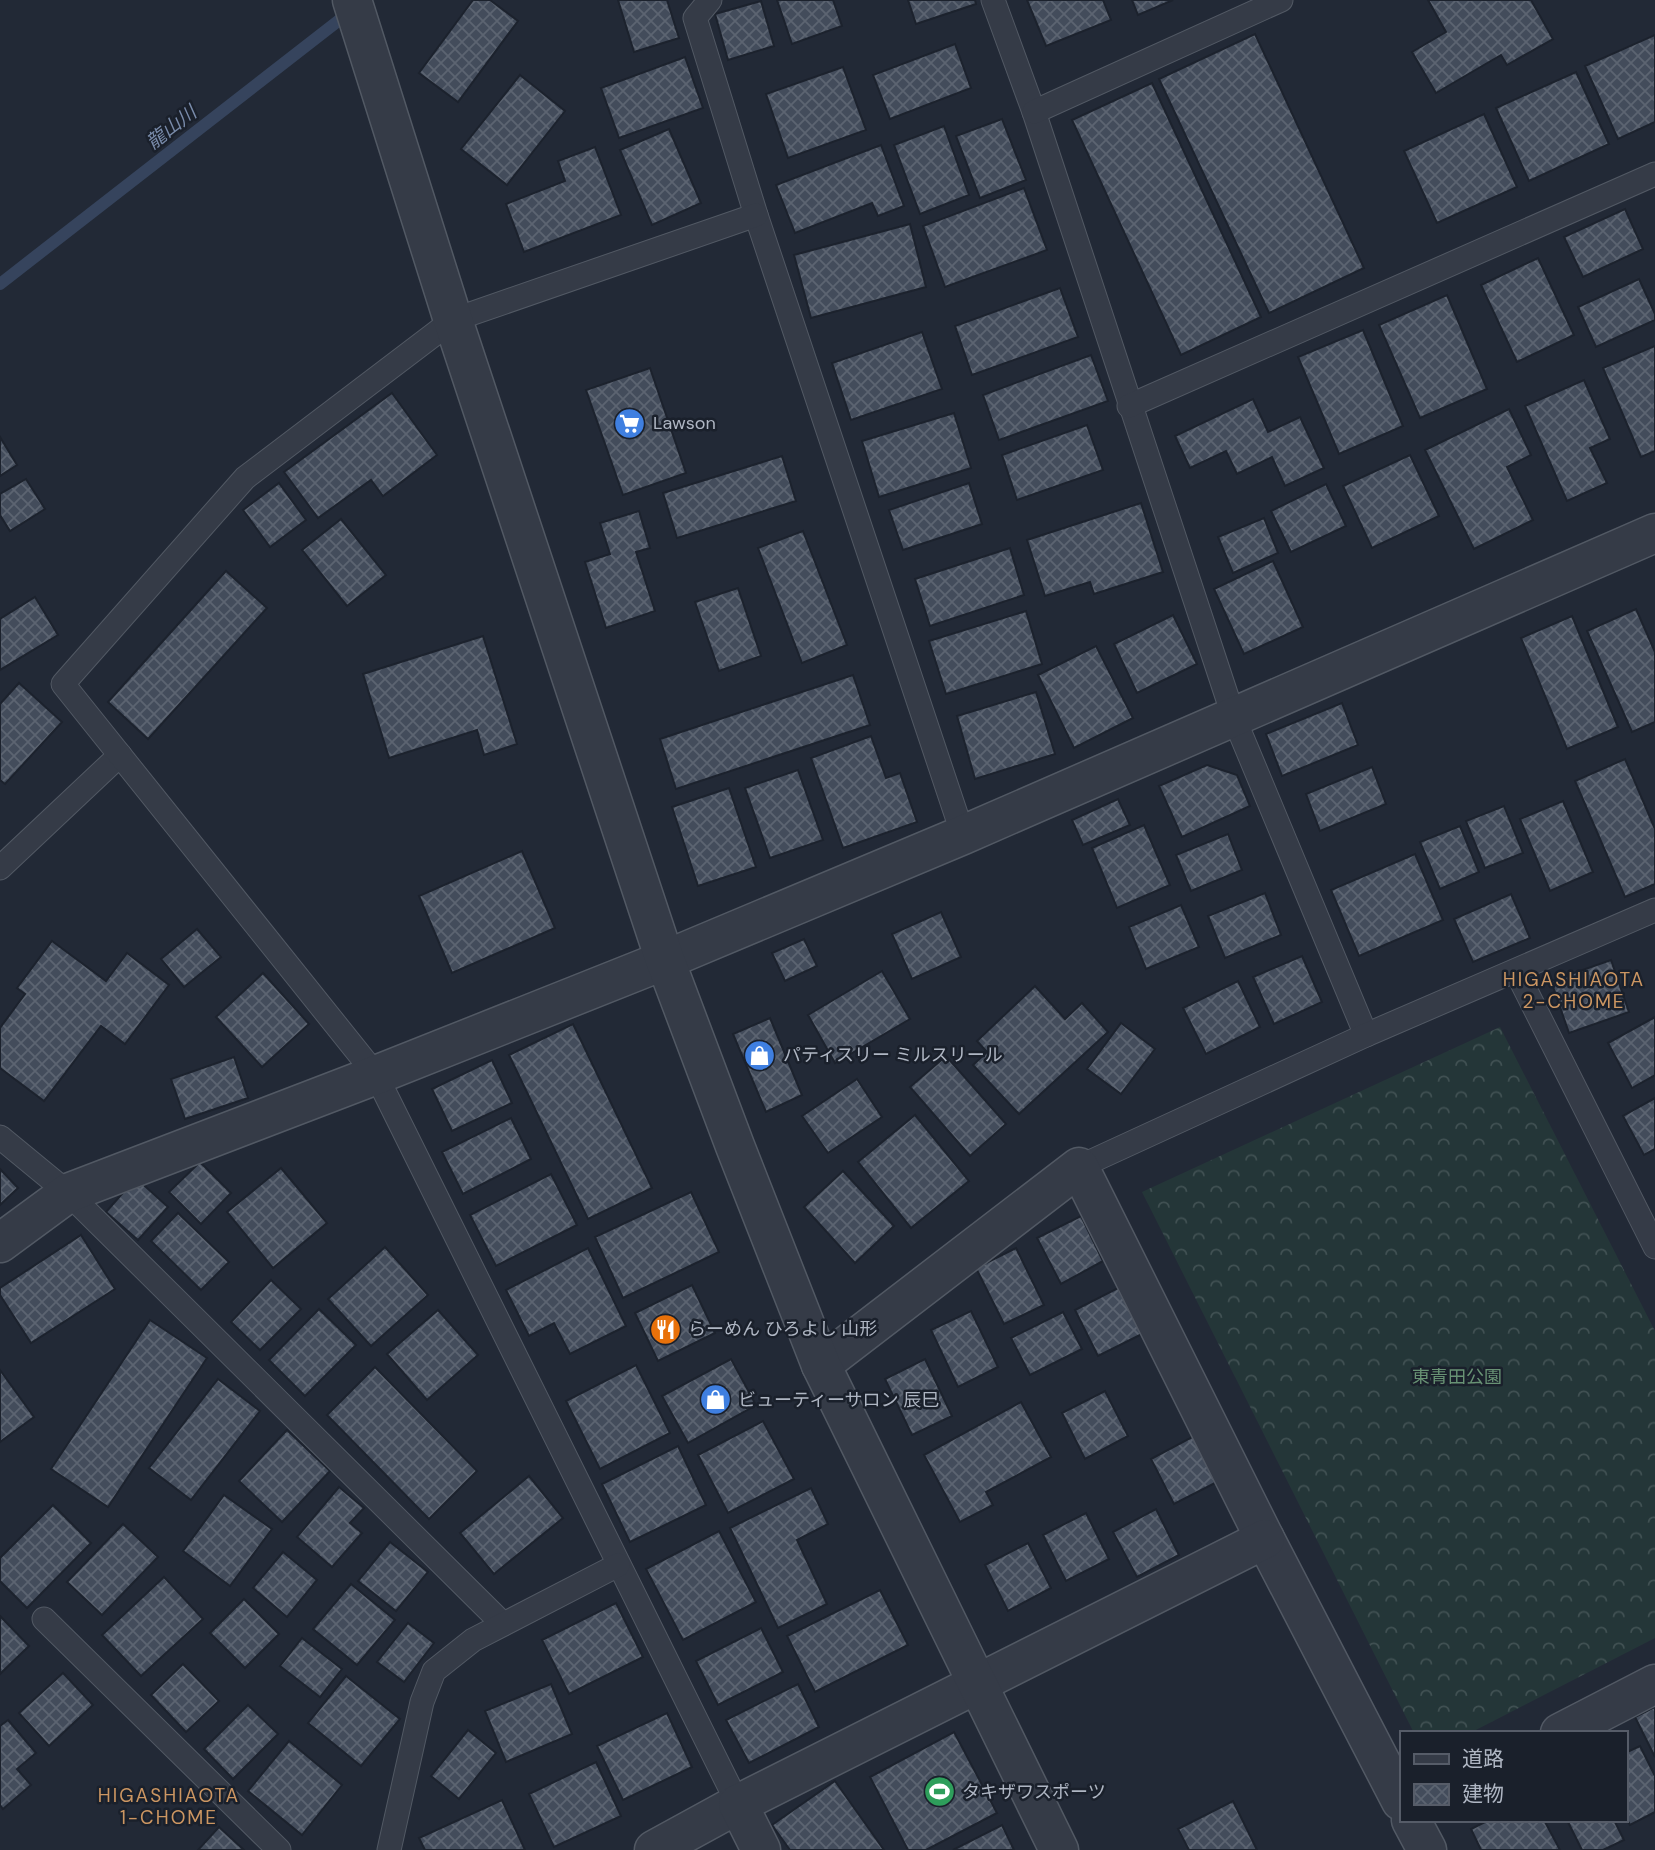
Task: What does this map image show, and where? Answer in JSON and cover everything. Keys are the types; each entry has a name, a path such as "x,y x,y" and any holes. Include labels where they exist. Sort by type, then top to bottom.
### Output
{"street":[{"path":"352,0 453,320 665,960 735,1146 821,1365 1059,1850"},
{"path":"0,1243 68,1193 665,960 963,835 1655,533"},
{"path":"821,1365 1079,1167 1265,1539 1400,1799"},
{"path":"654,1850 738,1804 1265,1539"},
{"path":"1564,1731 1655,1684"},
{"path":"738,1804 761,1850"},
{"path":"1412,1822 1427,1850"}],"lane":[{"path":"710,0 695,18 756,215 963,835"},
{"path":"993,0 1034,112 1129,407 1234,718 1366,1035"},
{"path":"1034,112 1281,0"},
{"path":"1129,407 1655,174"},
{"path":"738,1804 376,1075 63,684 245,478 453,320 756,215"},
{"path":"2,862 120,755"},
{"path":"1079,1167 1366,1035 1655,910"},
{"path":"1516,971 1655,1247"},
{"path":"0,1137 68,1193 503,1624"},
{"path":"389,1850 422,1702 434,1671 473,1640 618,1565"},
{"path":"44,1619 279,1850"}],"green space":[{"name":"東青田公園","path":"1500,1027 1655,1331 1655,1638 1474,1731 1413,1731 1142,1192"}],"building":[{"path":"473,0 490,0 518,21 458,102 419,73"},
{"path":"618,0 667,0 679,38 634,52"},
{"path":"777,0 833,0 842,26 792,44"},
{"path":"908,0 975,0 976,4 916,24"},
{"path":"1027,0 1103,0 1111,20 1046,46"},
{"path":"1132,0 1173,0 1138,15"},
{"path":"1428,0 1531,0 1553,39 1507,65 1501,55 1436,93 1412,52 1446,32"},
{"path":"761,1 774,46 728,60 715,14"},
{"path":"1255,34 1364,268 1269,313 1159,79"},
{"path":"1655,35 1655,122 1618,139 1585,66"},
{"path":"955,44 971,88 890,119 873,75"},
{"path":"685,57 703,108 619,138 601,88"},
{"path":"843,67 866,130 788,158 766,94"},
{"path":"1576,72 1609,144 1529,181 1496,108"},
{"path":"520,75 565,111 507,185 461,149"},
{"path":"1152,83 1261,317 1181,355 1072,120"},
{"path":"1484,114 1517,187 1437,223 1404,151"},
{"path":"1002,119 1026,180 980,198 956,136"},
{"path":"944,126 969,195 920,214 894,145"},
{"path":"669,129 701,203 652,225 620,150"},
{"path":"881,145 904,206 878,216 872,203 795,233 776,185"},
{"path":"595,147 621,215 524,252 506,204 565,181 558,161"},
{"path":"1024,188 1047,250 945,287 923,226"},
{"path":"1625,209 1643,249 1583,277 1564,237"},
{"path":"910,224 926,287 811,318 794,255"},
{"path":"1538,258 1574,335 1517,362 1481,285"},
{"path":"1639,279 1655,314 1655,320 1596,347 1578,307"},
{"path":"1060,288 1078,337 972,375 955,326"},
{"path":"1447,295 1487,389 1420,418 1379,325"},
{"path":"1363,330 1403,426 1339,454 1298,357"},
{"path":"922,332 942,389 851,420 832,363"},
{"path":"1655,346 1655,451 1641,457 1603,368"},
{"path":"1091,355 1108,401 999,440 983,395"},
{"path":"650,368 686,473 623,495 586,390"},
{"path":"1584,380 1610,439 1590,448 1607,483 1567,501 1525,406"},
{"path":"392,393 437,455 383,496 371,480 318,518 284,472"},
{"path":"1253,399 1268,432 1300,417 1324,468 1285,486 1272,457 1237,474 1226,451 1190,468 1175,436"},
{"path":"1509,409 1531,455 1507,467 1533,520 1474,549 1425,450"},
{"path":"954,413 971,468 879,497 862,441"},
{"path":"1087,425 1103,470 1017,500 1002,455"},
{"path":"0,437 17,465 0,476"},
{"path":"1410,455 1439,516 1372,548 1343,486"},
{"path":"782,456 796,501 677,538 663,493"},
{"path":"26,479 45,509 10,531 0,515 0,494"},
{"path":"279,483 306,520 270,547 243,510"},
{"path":"969,483 982,524 903,550 889,510"},
{"path":"1326,484 1346,526 1291,552 1271,511"},
{"path":"1141,503 1163,572 1094,594 1090,582 1045,596 1027,540"},
{"path":"639,511 650,548 636,552 655,611 606,628 585,562 610,554 600,523"},
{"path":"1264,518 1278,553 1233,573 1218,537"},
{"path":"341,519 386,575 347,606 302,550"},
{"path":"803,531 847,645 802,663 758,548"},
{"path":"1010,548 1024,595 930,626 915,579"},
{"path":"1273,561 1303,627 1244,654 1214,589"},
{"path":"226,571 267,608 148,739 108,702"},
{"path":"738,588 761,656 719,671 695,602"},
{"path":"35,597 58,635 0,670 0,619"},
{"path":"1636,609 1655,652 1655,722 1632,732 1587,631"},
{"path":"1026,611 1042,664 946,694 929,641"},
{"path":"1173,615 1197,664 1137,693 1114,644"},
{"path":"1572,616 1618,727 1567,749 1521,638"},
{"path":"483,636 517,744 484,755 477,730 389,758 363,674"},
{"path":"1096,646 1133,718 1074,748 1038,675"},
{"path":"853,675 870,725 676,789 660,739"},
{"path":"19,683 62,722 5,784 0,780 0,704"},
{"path":"1036,692 1055,754 975,779 957,716"},
{"path":"1342,703 1358,745 1282,776 1266,734"},
{"path":"871,736 886,778 900,773 917,822 843,848 811,758"},
{"path":"1625,759 1655,829 1655,884 1625,897 1575,781"},
{"path":"1207,765 1237,775 1250,806 1182,837 1159,786"},
{"path":"1372,767 1386,804 1320,831 1306,794"},
{"path":"798,770 823,840 770,858 745,788"},
{"path":"729,788 756,867 698,886 672,807"},
{"path":"1118,799 1130,825 1083,845 1072,820"},
{"path":"1563,801 1593,872 1550,891 1520,819"},
{"path":"1504,806 1523,853 1485,868 1466,821"},
{"path":"1144,825 1170,885 1117,908 1092,848"},
{"path":"1460,826 1479,872 1440,889 1420,842"},
{"path":"1228,834 1242,870 1191,891 1176,855"},
{"path":"522,851 555,928 452,973 419,896"},
{"path":"1415,854 1443,920 1359,956 1331,890"},
{"path":"1265,893 1281,935 1225,958 1208,916"},
{"path":"1511,894 1530,938 1473,962 1454,919"},
{"path":"1181,905 1199,947 1146,969 1129,927"},
{"path":"941,912 961,957 912,979 892,934"},
{"path":"197,929 221,957 184,987 161,959"},
{"path":"804,939 817,966 785,981 772,953"},
{"path":"52,941 106,981 127,953 169,985 125,1044 101,1026 44,1101 0,1068 0,1028 25,994 17,988"},
{"path":"1302,956 1322,1002 1274,1024 1253,977"},
{"path":"1611,960 1629,1012 1569,1033 1551,981"},
{"path":"882,971 910,1019 835,1063 808,1015"},
{"path":"263,973 309,1024 262,1067 216,1017"},
{"path":"1238,981 1260,1027 1206,1054 1183,1008"},
{"path":"1035,986 1065,1019 1082,1003 1108,1032 1019,1114 973,1065 987,1052 977,1041"},
{"path":"1655,1017 1655,1075 1632,1088 1608,1043"},
{"path":"770,1018 802,1095 766,1112 733,1034"},
{"path":"1121,1023 1155,1049 1121,1094 1087,1069"},
{"path":"573,1024 652,1188 588,1219 509,1055"},
{"path":"946,1056 1006,1124 970,1156 910,1087"},
{"path":"234,1057 248,1098 185,1119 171,1079"},
{"path":"492,1060 512,1103 452,1131 432,1089"},
{"path":"857,1079 882,1117 828,1153 802,1116"},
{"path":"1655,1098 1655,1149 1644,1155 1623,1116"},
{"path":"915,1115 969,1181 911,1228 858,1162"},
{"path":"511,1118 531,1159 463,1194 442,1152"},
{"path":"200,1162 231,1193 201,1224 169,1192"},
{"path":"281,1168 327,1223 273,1268 227,1212"},
{"path":"0,1169 18,1188 0,1205"},
{"path":"843,1171 894,1226 855,1263 804,1207"},
{"path":"551,1174 577,1225 496,1266 470,1215"},
{"path":"136,1178 168,1207 138,1240 106,1212"},
{"path":"691,1192 719,1252 623,1298 595,1237"},
{"path":"178,1213 229,1262 201,1290 151,1241"},
{"path":"1081,1216 1103,1261 1061,1284 1037,1238"},
{"path":"81,1235 115,1289 31,1343 0,1295 0,1288"},
{"path":"385,1247 428,1295 371,1346 328,1299"},
{"path":"588,1248 626,1326 570,1354 554,1323 529,1336 506,1290"},
{"path":"1016,1248 1044,1305 1004,1324 976,1268"},
{"path":"271,1280 301,1309 260,1350 231,1322"},
{"path":"692,1285 715,1333 658,1361 635,1313"},
{"path":"1118,1288 1142,1334 1098,1356 1075,1310"},
{"path":"319,1309 356,1345 305,1396 269,1360"},
{"path":"438,1310 478,1355 427,1400 387,1354"},
{"path":"971,1311 998,1367 958,1387 931,1330"},
{"path":"1063,1312 1082,1349 1030,1375 1011,1338"},
{"path":"150,1320 207,1358 108,1507 51,1469"},
{"path":"731,1359 756,1405 688,1443 662,1396"},
{"path":"925,1359 952,1416 912,1435 885,1379"},
{"path":"636,1365 670,1433 600,1469 566,1401"},
{"path":"375,1367 477,1471 429,1519 327,1415"},
{"path":"0,1370 34,1417 0,1442"},
{"path":"218,1379 260,1411 191,1500 149,1468"},
{"path":"1105,1391 1128,1436 1085,1459 1062,1413"},
{"path":"1021,1402 1051,1457 986,1492 993,1505 960,1522 924,1455"},
{"path":"763,1421 794,1479 728,1513 698,1455"},
{"path":"287,1430 330,1471 282,1522 239,1481"},
{"path":"1194,1436 1217,1482 1174,1504 1151,1459"},
{"path":"678,1446 706,1505 630,1542 602,1484"},
{"path":"529,1476 563,1518 494,1574 460,1533"},
{"path":"339,1487 364,1508 350,1523 362,1533 332,1567 297,1537"},
{"path":"811,1488 828,1524 797,1540 827,1604 778,1628 730,1528"},
{"path":"224,1495 272,1529 230,1586 183,1551"},
{"path":"53,1505 91,1543 27,1608 0,1581 0,1558"},
{"path":"1156,1509 1179,1555 1137,1577 1113,1532"},
{"path":"1086,1513 1109,1559 1066,1581 1043,1535"},
{"path":"123,1524 158,1557 102,1615 67,1582"},
{"path":"719,1531 756,1602 683,1640 646,1569"},
{"path":"390,1542 428,1572 396,1611 358,1581"},
{"path":"1028,1543 1051,1588 1008,1611 985,1565"},
{"path":"283,1552 317,1580 287,1617 253,1588"},
{"path":"164,1577 203,1619 141,1676 102,1635"},
{"path":"351,1584 395,1620 357,1665 313,1629"},
{"path":"880,1590 908,1645 815,1692 787,1636"},
{"path":"244,1599 279,1634 245,1668 210,1633"},
{"path":"616,1603 643,1657 569,1694 542,1640"},
{"path":"0,1616 29,1646 0,1674"},
{"path":"408,1623 434,1643 404,1682 377,1662"},
{"path":"761,1628 783,1672 718,1705 696,1661"},
{"path":"302,1638 342,1669 320,1697 280,1666"},
{"path":"183,1664 219,1701 186,1732 151,1695"},
{"path":"63,1673 93,1705 49,1746 19,1713"},
{"path":"346,1676 400,1719 361,1766 308,1723"},
{"path":"551,1684 572,1734 506,1762 485,1711"},
{"path":"798,1684 819,1727 749,1763 726,1720"},
{"path":"248,1705 278,1734 233,1779 204,1749"},
{"path":"1655,1707 1655,1757 1635,1717"},
{"path":"667,1713 692,1767 623,1800 597,1746"},
{"path":"8,1720 36,1753 17,1769 31,1785 3,1809 0,1805 0,1726"},
{"path":"468,1730 496,1753 459,1799 431,1776"},
{"path":"954,1732 997,1813 926,1850 908,1850 870,1777"},
{"path":"289,1741 342,1785 302,1835 248,1791"},
{"path":"1640,1746 1655,1776 1655,1812 1630,1825 1627,1820 1627,1752"},
{"path":"596,1762 621,1816 554,1847 529,1794"},
{"path":"835,1781 884,1850 790,1850 772,1825"},
{"path":"502,1800 525,1850 425,1850 419,1838"},
{"path":"1233,1801 1257,1850 1189,1850 1178,1829"},
{"path":"1485,1822 1545,1822 1560,1850 1481,1850 1471,1829"},
{"path":"1568,1822 1615,1822 1624,1840 1603,1850 1582,1850"},
{"path":"1002,1825 1014,1850 953,1850"},
{"path":"219,1827 244,1850 198,1850"}],"waterway":[{"name":"龍山川","path":"0,284 351,11"}],"place":[{"name":"Lawson","path":"630,423"},
{"name":"パティスリー ミルスリール","path":"760,1055"},
{"name":"らーめん ひろよし 山形","path":"665,1329"},
{"name":"ビューティーサロン 辰巳","path":"715,1400"},
{"name":"タキザワスポーツ","path":"939,1792"}],"district":[{"name":"HIGASHIAOTA 2-CHOME","path":"1574,990"},
{"name":"HIGASHIAOTA 1-CHOME","path":"169,1806"}]}
